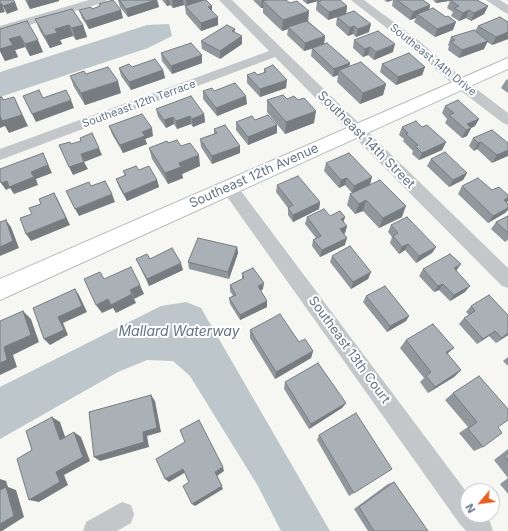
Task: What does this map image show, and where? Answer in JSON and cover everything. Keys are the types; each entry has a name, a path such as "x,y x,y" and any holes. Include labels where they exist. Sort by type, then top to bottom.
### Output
{"street":[{"path":"0,30 101,0"},
{"name":"Southeast 14th Street","path":"225,0 508,280"},
{"name":"Southeast 14th Drive","path":"357,0 415,44 461,84 508,120"},
{"path":"492,0 508,10"},
{"name":"Southeast 12th Terrace","path":"0,155 278,52"},
{"name":"Southeast 12th Avenue","path":"0,290 508,63"},
{"name":"Southeast 13th Court","path":"229,187 460,503"},
{"path":"94,531 122,514"},
{"name":"Southeast 13th Court","path":"475,523 481,531"}],"water":[{"path":"169,24 172,36 148,48 0,97 0,72 147,25"},
{"name":"Mallard Waterway","path":"186,302 201,308 330,531 281,531 258,486 190,376 173,361 147,360 118,372 0,439 0,387 161,306"}],"building":[{"path":"0,0 13,0 15,2 3,6 0,4"},
{"path":"113,0 121,10 86,21 79,10 91,7 92,9 100,6 99,4"},
{"path":"119,0 156,0 126,9"},
{"path":"204,0 212,6 208,7 218,17 201,23 185,6"},
{"path":"286,0 290,3 297,1 309,11 283,20 263,1"},
{"path":"321,0 340,0 347,6 329,12 317,2"},
{"path":"397,0 423,0 430,5 413,12"},
{"path":"450,0 477,0 488,6 474,13 469,10 463,13 454,8 459,6"},
{"path":"433,8 456,22 437,29 417,14"},
{"path":"72,9 83,25 72,28 69,25 55,29 57,33 45,36 35,19"},
{"path":"354,11 371,24 358,29 354,26 350,28 337,17"},
{"path":"500,17 508,22 508,32 496,37 478,26"},
{"path":"27,21 38,40 25,44 20,36 9,39 13,45 0,49 0,29"},
{"path":"307,21 325,36 305,43 288,27"},
{"path":"227,25 235,29 232,31 242,36 220,51 201,41"},
{"path":"474,30 488,41 462,50 451,42 455,40 451,37"},
{"path":"378,31 395,44 376,52 370,47 365,49 354,40"},
{"path":"191,43 202,55 171,66 161,53"},
{"path":"327,43 350,63 334,69 312,48"},
{"path":"409,53 425,67 398,77 382,64"},
{"path":"155,59 163,70 129,82 119,68 129,64 132,67"},
{"path":"361,62 386,84 363,93 339,70"},
{"path":"273,65 287,80 260,89 247,75 255,72 257,75 266,72 264,69"},
{"path":"108,67 118,81 81,93 70,76 84,71 86,74"},
{"path":"235,83 246,96 216,108 203,91 212,88 214,91"},
{"path":"39,90 43,98 66,90 71,100 32,114 23,96"},
{"path":"283,95 287,99 294,96 298,100 304,98 316,111 286,122 267,100"},
{"path":"191,96 204,114 192,119 190,116 176,121 173,117 164,120 156,109"},
{"path":"0,97 2,97 3,100 14,97 22,115 2,121 0,116"},
{"path":"458,100 479,119 467,124 471,128 466,130 449,115 454,113 445,106"},
{"path":"142,114 152,128 142,132 145,136 120,145 109,126"},
{"path":"268,115 277,125 248,137 236,122 252,116 255,120"},
{"path":"416,121 422,127 427,125 446,142 422,153 415,146 418,145 406,134 408,133 402,127"},
{"path":"225,125 240,146 212,156 200,139 217,133 214,129"},
{"path":"492,130 508,143 508,150 497,155 481,142 478,143 473,138"},
{"path":"92,133 99,148 81,154 84,162 69,167 59,145 81,141 80,138"},
{"path":"177,140 181,146 190,143 199,155 179,163 181,167 165,173 149,148 167,141 168,143"},
{"path":"445,152 467,173 453,180 431,159"},
{"path":"43,153 48,165 31,172 34,177 9,187 7,181 1,183 0,169"},
{"path":"349,153 372,177 354,186 347,178 341,180 326,163"},
{"path":"136,166 139,170 149,166 157,180 124,194 116,179 126,175 123,171"},
{"path":"298,176 320,202 293,215 288,208 293,205 277,185"},
{"path":"478,178 492,190 499,187 508,195 508,198 504,200 508,204 508,208 493,216 462,186"},
{"path":"380,180 406,206 383,218 366,200 359,204 350,194"},
{"path":"105,181 112,194 75,209 66,191 89,182 91,186"},
{"path":"54,193 66,218 26,234 20,218 32,214 29,208 41,204 39,199"},
{"path":"324,209 330,216 340,211 345,217 341,219 347,226 340,229 347,238 322,250 313,240 321,236 307,217"},
{"path":"508,216 508,233 496,222"},
{"path":"407,217 436,247 419,256 408,244 402,247 393,236 398,233 391,225"},
{"path":"6,220 13,241 0,247 0,222"},
{"path":"198,238 237,247 228,272 188,262"},
{"path":"350,246 371,272 353,282 332,256"},
{"path":"172,248 181,263 147,279 136,259 147,254 150,259"},
{"path":"450,254 461,264 454,268 470,286 454,295 443,284 438,286 423,269"},
{"path":"131,267 140,285 130,290 132,294 111,305 108,299 96,305 84,279 100,272 104,279"},
{"path":"253,268 264,283 258,286 267,301 240,315 229,298 236,295 230,285 244,278 242,273"},
{"path":"385,286 409,316 390,326 366,296"},
{"path":"75,289 82,306 58,317 64,330 44,339 33,308"},
{"path":"489,295 508,315 508,333 502,338 495,331 483,339 464,318 475,311 471,306"},
{"path":"23,311 31,335 4,347 7,360 0,363 0,321"},
{"path":"280,314 299,342 305,339 313,351 276,372 250,330"},
{"path":"433,324 454,348 446,352 461,370 435,387 426,376 431,372 406,340"},
{"path":"318,363 346,403 311,424 285,382"},
{"path":"479,376 508,409 508,420 498,427 502,433 483,447 468,429 477,422 453,393"},
{"path":"151,395 157,428 143,432 144,442 94,457 89,412"},
{"path":"356,413 392,469 354,493 319,435"},
{"path":"52,417 60,440 74,432 83,457 56,472 60,482 29,500 17,459 32,450 26,431"},
{"path":"199,420 223,467 215,472 222,486 192,504 183,486 189,482 183,469 165,479 156,459 185,442 180,430"},
{"path":"508,453 508,461 504,456"},
{"path":"394,482 428,531 374,531 359,507"},
{"path":"6,487 14,516 0,524 0,490"}]}
